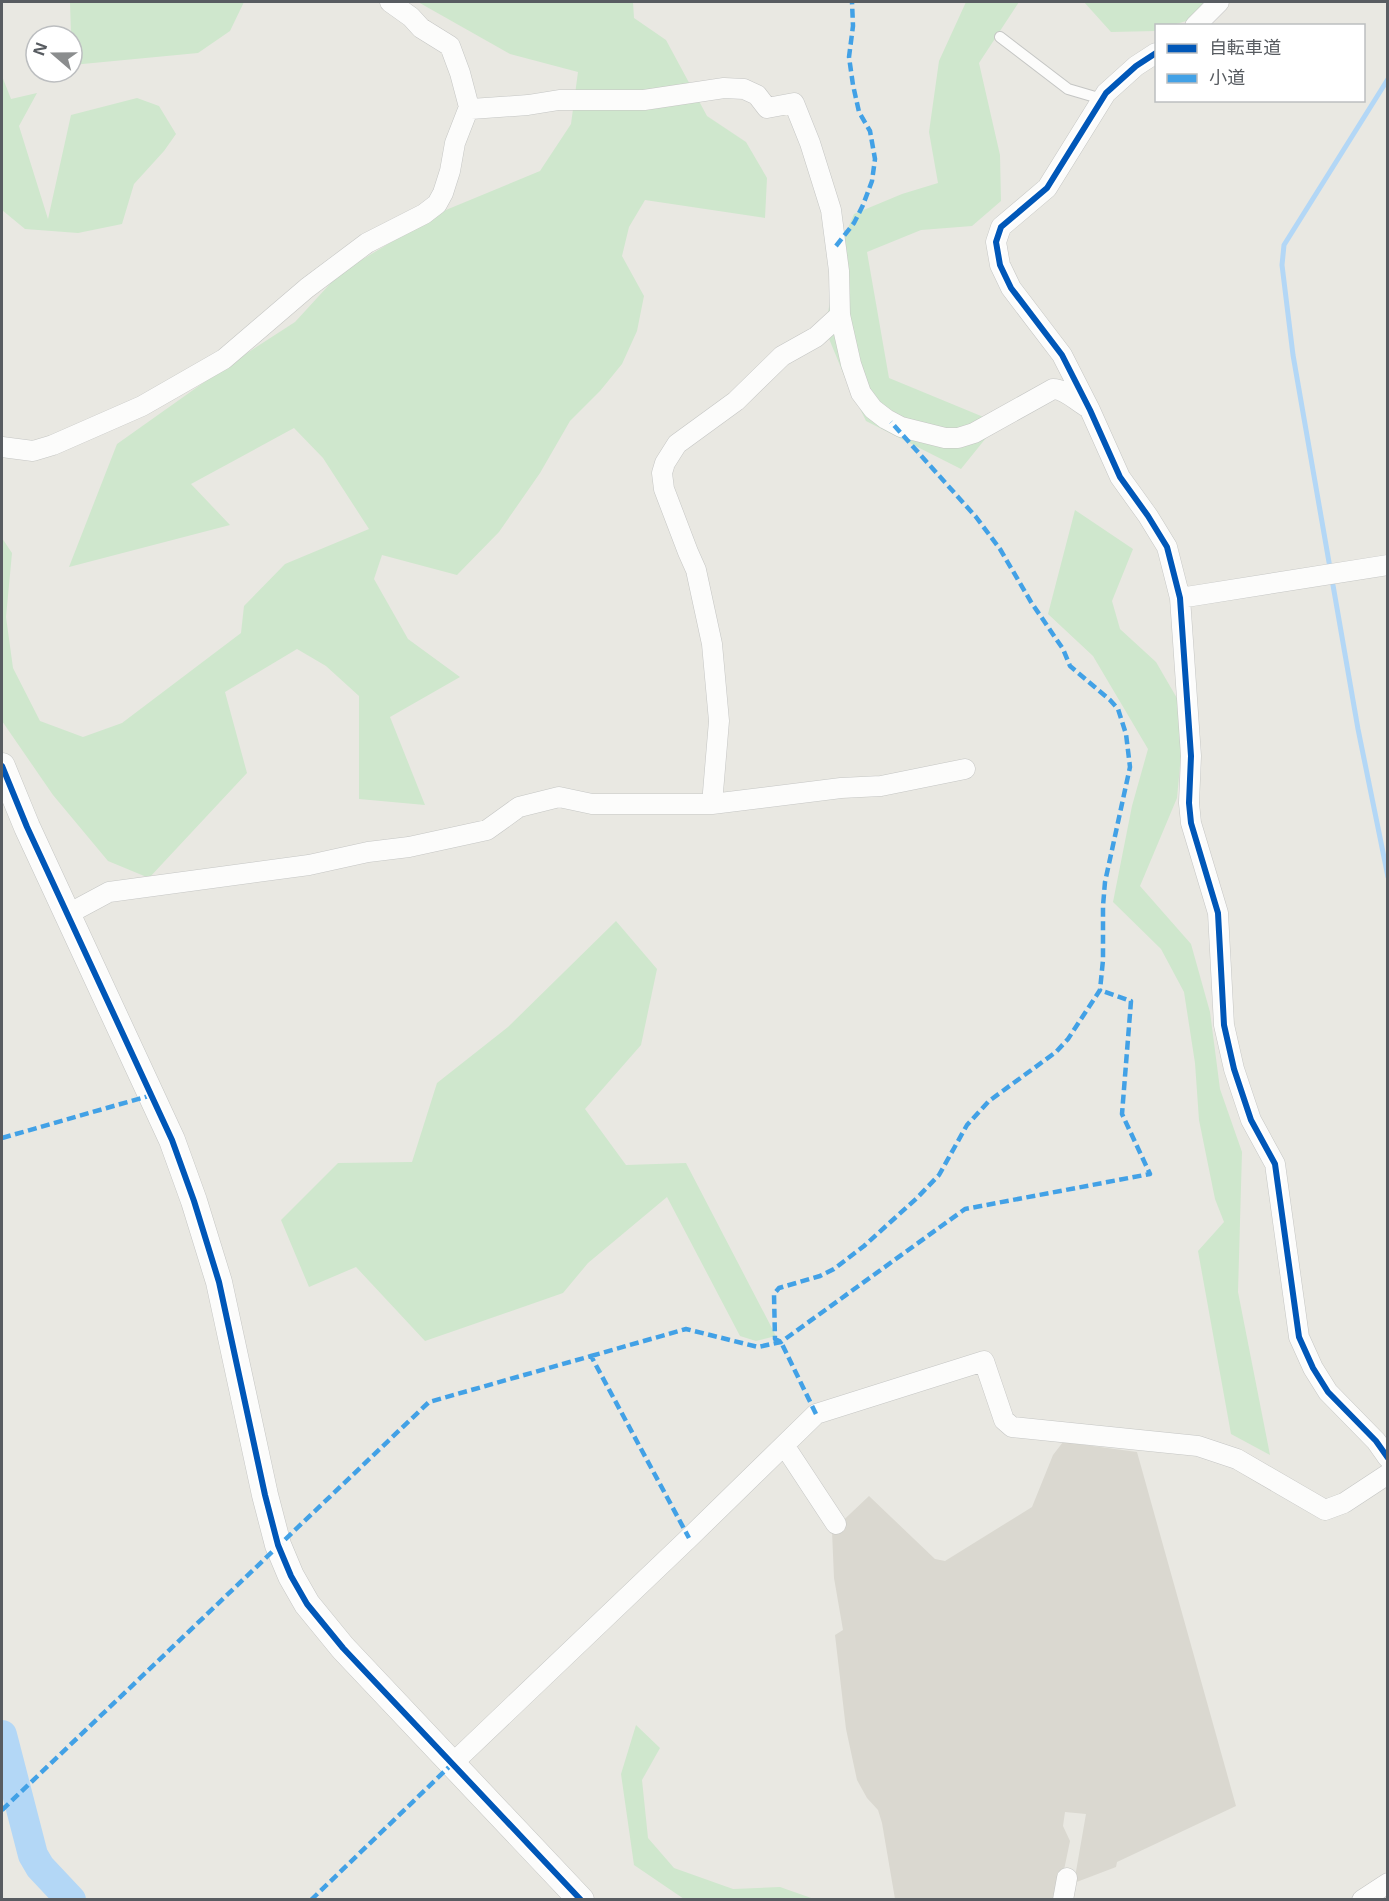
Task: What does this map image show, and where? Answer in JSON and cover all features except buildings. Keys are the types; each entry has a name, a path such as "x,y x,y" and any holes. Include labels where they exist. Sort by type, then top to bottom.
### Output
{"street":[{"path":"2,447 33,451 53,445 142,406 224,359 307,288 367,243 424,214 437,204 450,171 455,142 469,107 450,46 421,28 411,17 390,2"},
{"path":"1197,24 1219,2"},
{"path":"1155,54 1136,66 1106,93 1047,188 1001,227 996,242 1000,265 1011,288 1062,356 1090,410 1120,477 1149,516 1167,547 1180,598 1191,756 1189,803 1191,823 1218,913 1224,1025 1234,1069 1251,1120 1275,1164 1299,1337 1313,1368 1328,1392 1376,1441 1388,1458"},
{"path":"469,107 471,109 528,105 559,100 644,99 724,88 744,89 757,95 767,108 794,103 810,142 831,210 839,271 840,315 851,364 861,393 873,409 901,427 945,438 958,438 974,433 1053,389 1063,390 1090,410"},
{"path":"712,804 719,721 713,653 696,570 664,489 662,473 664,463 677,444 736,401 782,356 816,337 840,315"},
{"path":"1180,598 1388,565"},
{"path":"2,766 27,827 172,1140 194,1201 219,1282 265,1496 278,1545 291,1576 323,1626 581,1899"},
{"path":"68,914 109,892 309,865 488,830 519,807 559,797 592,804 712,804 841,788 881,786 965,769"},
{"path":"452,1764 816,1414 984,1361 1004,1420 1012,1427 1198,1446 1237,1459 1325,1510 1344,1503 1388,1474"},
{"path":"784,1445 836,1524"},
{"path":"1063,1899 1067,1878"},
{"path":"1362,1899 1388,1883"}],"lane":[{"path":"1000,37 1068,89 1102,99"}],"shaded area":[{"path":"1063,1442 1137,1452 1236,1806 1117,1862 1116,1867 1074,1883 1086,1814 1065,1812 1063,1826 1070,1841 1058,1899 895,1899 882,1823 878,1810 867,1798 857,1780 846,1729 835,1635 843,1630 834,1578 832,1531 869,1496 935,1559 945,1561 1032,1507 1053,1455"}],"green space":[{"path":"70,2 244,2 230,31 198,53 84,64 84,24 71,24"},
{"path":"418,2 633,2 634,18 666,40 707,116 746,142 767,178 765,218 645,200 629,227 622,256 644,296 637,331 622,364 600,391 570,421 540,473 499,532 457,575 382,555 374,579 408,639 460,677 390,717 425,805 359,799 359,696 326,666 297,649 225,692 247,773 149,878 108,861 53,795 2,721 2,538 12,553 6,617 13,668 40,721 83,737 122,723 241,633 244,606 285,564 369,529 323,458 294,428 191,484 230,525 69,567 117,444 227,366 295,322 340,273 441,212 540,171 571,124 578,72 510,54"},
{"path":"966,2 1019,2 979,63 1000,155 1001,201 972,226 921,230 867,252 889,378 998,423 961,469 866,421 825,329 840,247 854,214 902,194 938,183 929,132 939,61"},
{"path":"1084,2 1207,2 1196,18 1176,24 1155,24 1155,31 1111,32"},
{"path":"2,76 11,99 37,93 19,126 48,219 71,115 137,98 159,106 176,134 134,184 122,224 78,233 25,229 2,210"},
{"path":"1075,510 1133,549 1112,601 1120,629 1156,662 1185,712 1177,798 1140,886 1191,944 1210,1012 1220,1089 1242,1152 1238,1292 1270,1455 1231,1434 1198,1251 1224,1222 1215,1199 1199,1120 1195,1063 1184,992 1161,949 1113,902 1132,806 1148,749 1093,656 1048,614"},
{"path":"616,921 657,969 641,1045 585,1109 626,1165 686,1163 776,1336 756,1341 740,1336 667,1197 588,1263 563,1293 425,1341 356,1267 309,1287 281,1220 338,1163 412,1162 437,1083 508,1027"},
{"path":"636,1725 660,1748 642,1780 648,1838 674,1868 733,1889 780,1887 814,1899 684,1899 634,1865 621,1774"}],"waterway":[{"path":"1388,79 1284,245 1282,265 1293,355 1358,729 1388,877"},
{"path":"2,1735 33,1855 40,1867 71,1900"}],"marked path":[{"path":"836,246 854,223 863,205 872,181 875,159 870,131 859,112 853,85 849,57 853,26 852,2"},
{"path":"816,1414 781,1342 775,1339 774,1294 779,1288 820,1276 834,1269 864,1246 939,1175 967,1125 989,1101 1056,1052 1068,1039 1100,990 1105,882 1130,767 1126,734 1118,709 1070,666 1063,649 1031,602 1000,549 976,517 891,422"},
{"path":"591,1356 686,1329 758,1347 781,1342 965,1209 1150,1174 1122,1114 1131,1001 1100,990"},
{"path":"2,1138 152,1095"},
{"path":"2,1810 429,1402 591,1356 689,1538"},
{"path":"311,1900 452,1764"}],"cycle path":[{"path":"1155,54 1136,66 1106,93 1047,188 1001,227 996,242 1000,265 1011,288 1062,355 1120,477 1167,547 1180,598 1191,756 1189,803 1191,823 1218,913 1224,1025 1234,1069 1251,1120 1275,1164 1299,1337 1313,1368 1328,1392 1376,1441 1388,1458"},
{"path":"2,766 27,827 172,1140 194,1201 219,1282 265,1495 278,1545 291,1576 307,1604 343,1648 581,1900"}]}
